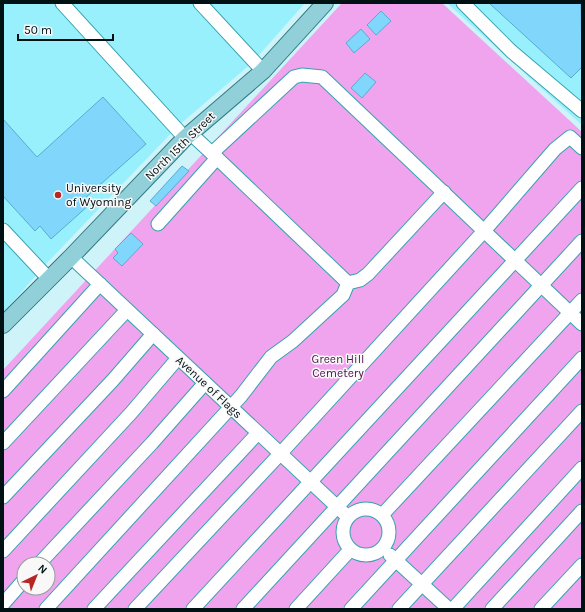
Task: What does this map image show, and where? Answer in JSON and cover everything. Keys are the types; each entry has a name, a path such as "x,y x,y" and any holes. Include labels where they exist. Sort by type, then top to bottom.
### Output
{"main road":[{"name":"North 15th Street","path":"3,325 71,257 188,135 263,71 325,3"}],"street":[{"path":"62,3 188,135 214,156 348,283"},
{"path":"200,3 263,71"},
{"path":"462,3 512,51 582,111"},
{"path":"158,224 214,156 294,76 302,75 322,77 582,324"},
{"path":"135,609 280,454 484,231 554,148 570,136 582,148"},
{"path":"193,609 582,188"},
{"path":"348,283 360,280 368,274 444,192"},
{"path":"3,230 49,279"},
{"path":"243,609 582,241"},
{"name":"Avenue of Flags","path":"71,257 348,517"},
{"path":"46,609 231,407 271,357 293,341 343,295 348,283"},
{"path":"3,391 100,284"},
{"path":"382,515 582,300"},
{"path":"3,443 127,310"},
{"path":"3,497 113,380 153,334"},
{"path":"3,550 131,413 178,358"},
{"path":"351,609 582,358"},
{"path":"46,556 206,383"},
{"path":"399,609 582,411"},
{"path":"94,609 258,433"},
{"path":"452,609 582,468"},
{"path":"366,509 373,510 382,515 388,523 389,536 383,548 378,553 371,556 364,556 350,550 343,538 342,530 348,517 359,510 366,509"},
{"path":"492,609 582,511"},
{"path":"383,548 449,609"},
{"path":"296,609 350,550"},
{"path":"541,609 582,565"},
{"path":"3,604 16,589"}],"shaded area":[{"name":"University of Wyoming","path":"3,3 305,3 252,63 179,125 46,264 3,313"},
{"path":"447,3 582,3 582,125"}],"green space":[{"name":"Green Hill Cemetery","path":"342,3 442,3 582,132 582,609 3,609 3,370"}],"building":[{"path":"489,3 581,3 582,69 581,68 571,78"},
{"path":"381,11 391,21 376,35 367,25"},
{"path":"361,29 370,39 354,53 346,43"},
{"path":"365,73 376,82 362,98 351,88"},
{"path":"103,97 146,144 84,199 89,205 51,239 40,226 35,231 3,196 3,119 37,157"},
{"path":"182,166 189,171 156,206 150,201"},
{"path":"131,233 143,244 122,266 113,258 118,253 115,249"}],"place":[{"name":"University of Wyoming","path":"58,195"}]}
